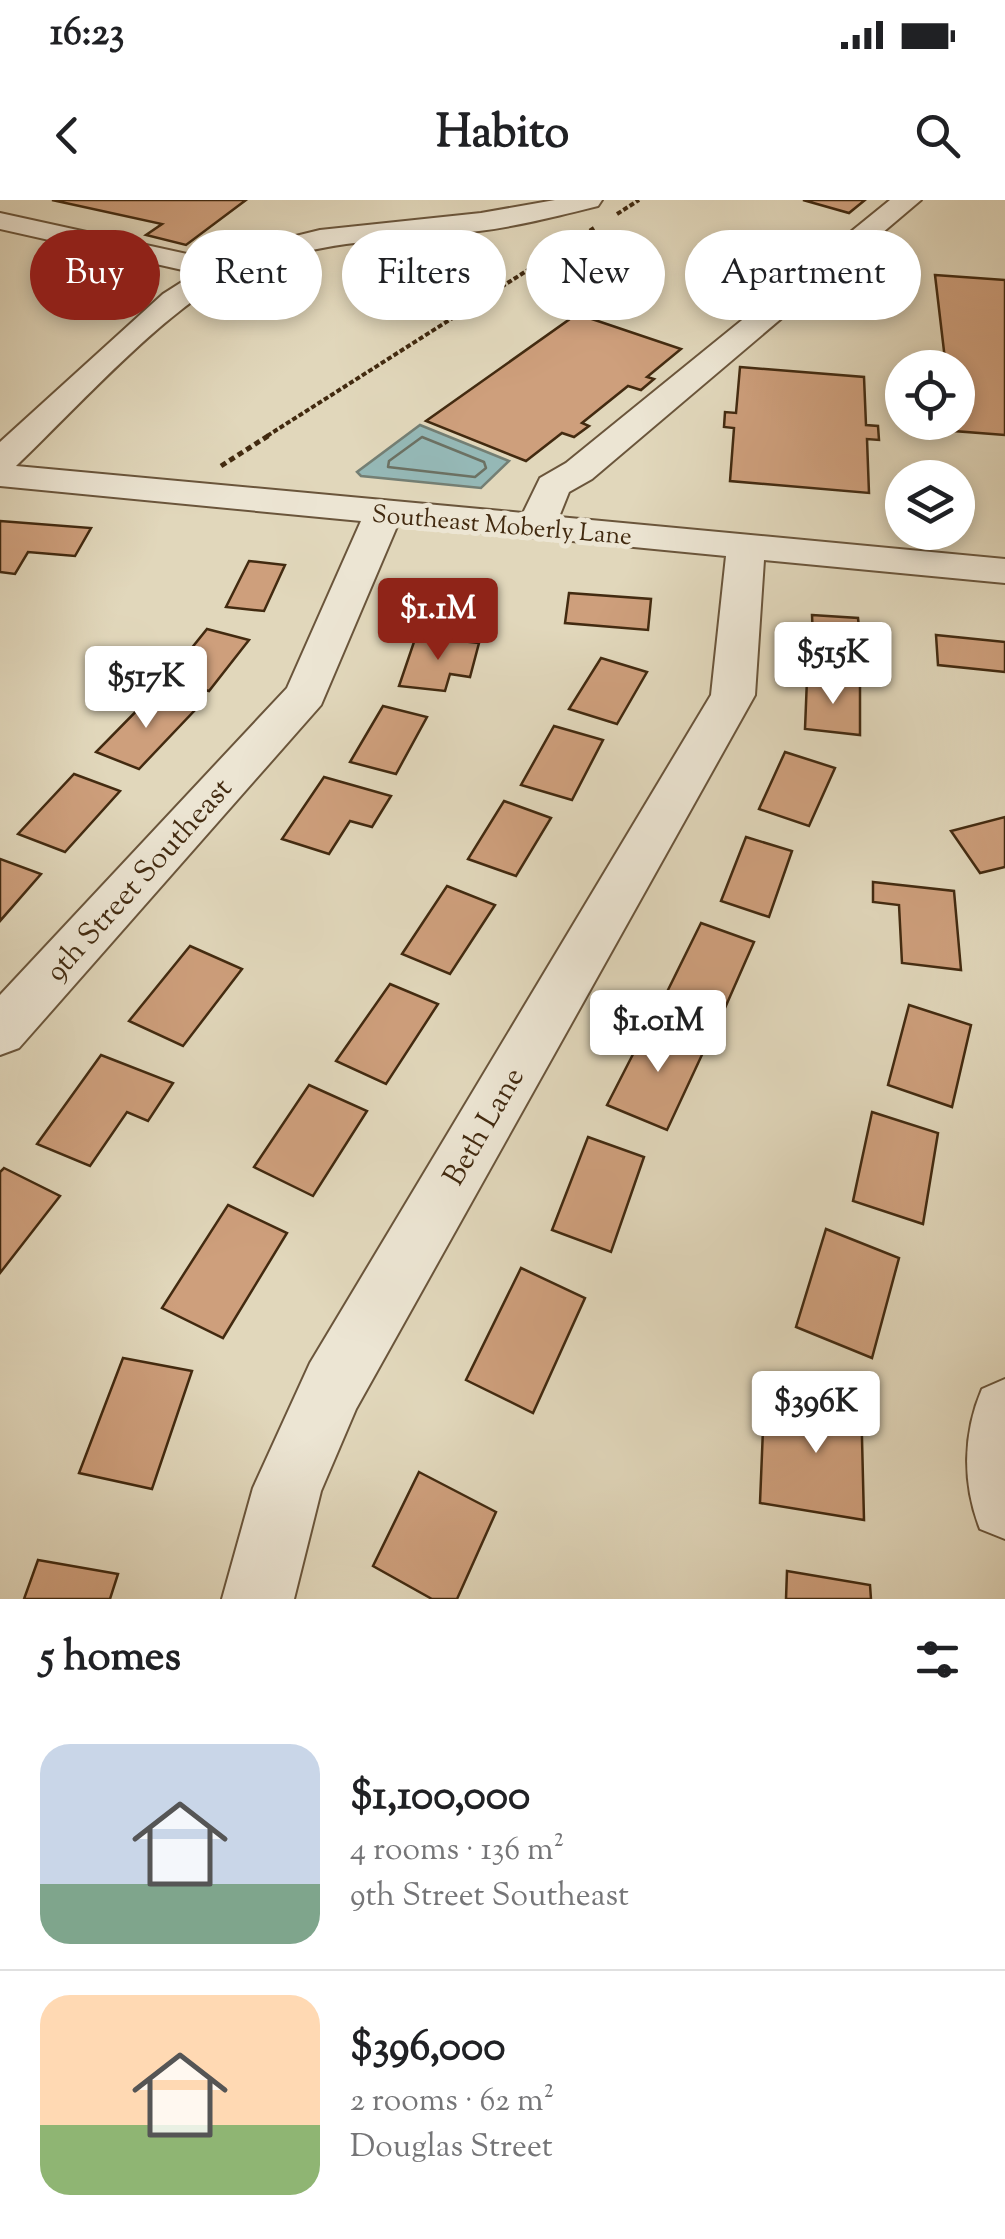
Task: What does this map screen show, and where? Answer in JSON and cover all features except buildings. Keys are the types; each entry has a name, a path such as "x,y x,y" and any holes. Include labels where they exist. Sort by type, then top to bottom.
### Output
{"street":[{"path":"322,237 490,224 588,200"},
{"path":"536,528 554,486 579,471 908,200"},
{"path":"0,221 180,261"},
{"path":"0,461 180,298"},
{"path":"576,531 587,485 579,471"},
{"name":"Southeast Moberly Lane","path":"0,474 383,514 1005,571"},
{"name":"9th Street Southeast","path":"0,1032 306,694 383,514"},
{"name":"Beth Lane","path":"258,1599 286,1488 333,1386 734,695 746,547"},
{"path":"1005,1412 1000,1436 1005,1504"}],"path":[{"path":"506,284 639,200"},
{"path":"220,467 450,320"}],"water":[{"path":"420,425 509,461 481,488 361,476 357,472"}]}
